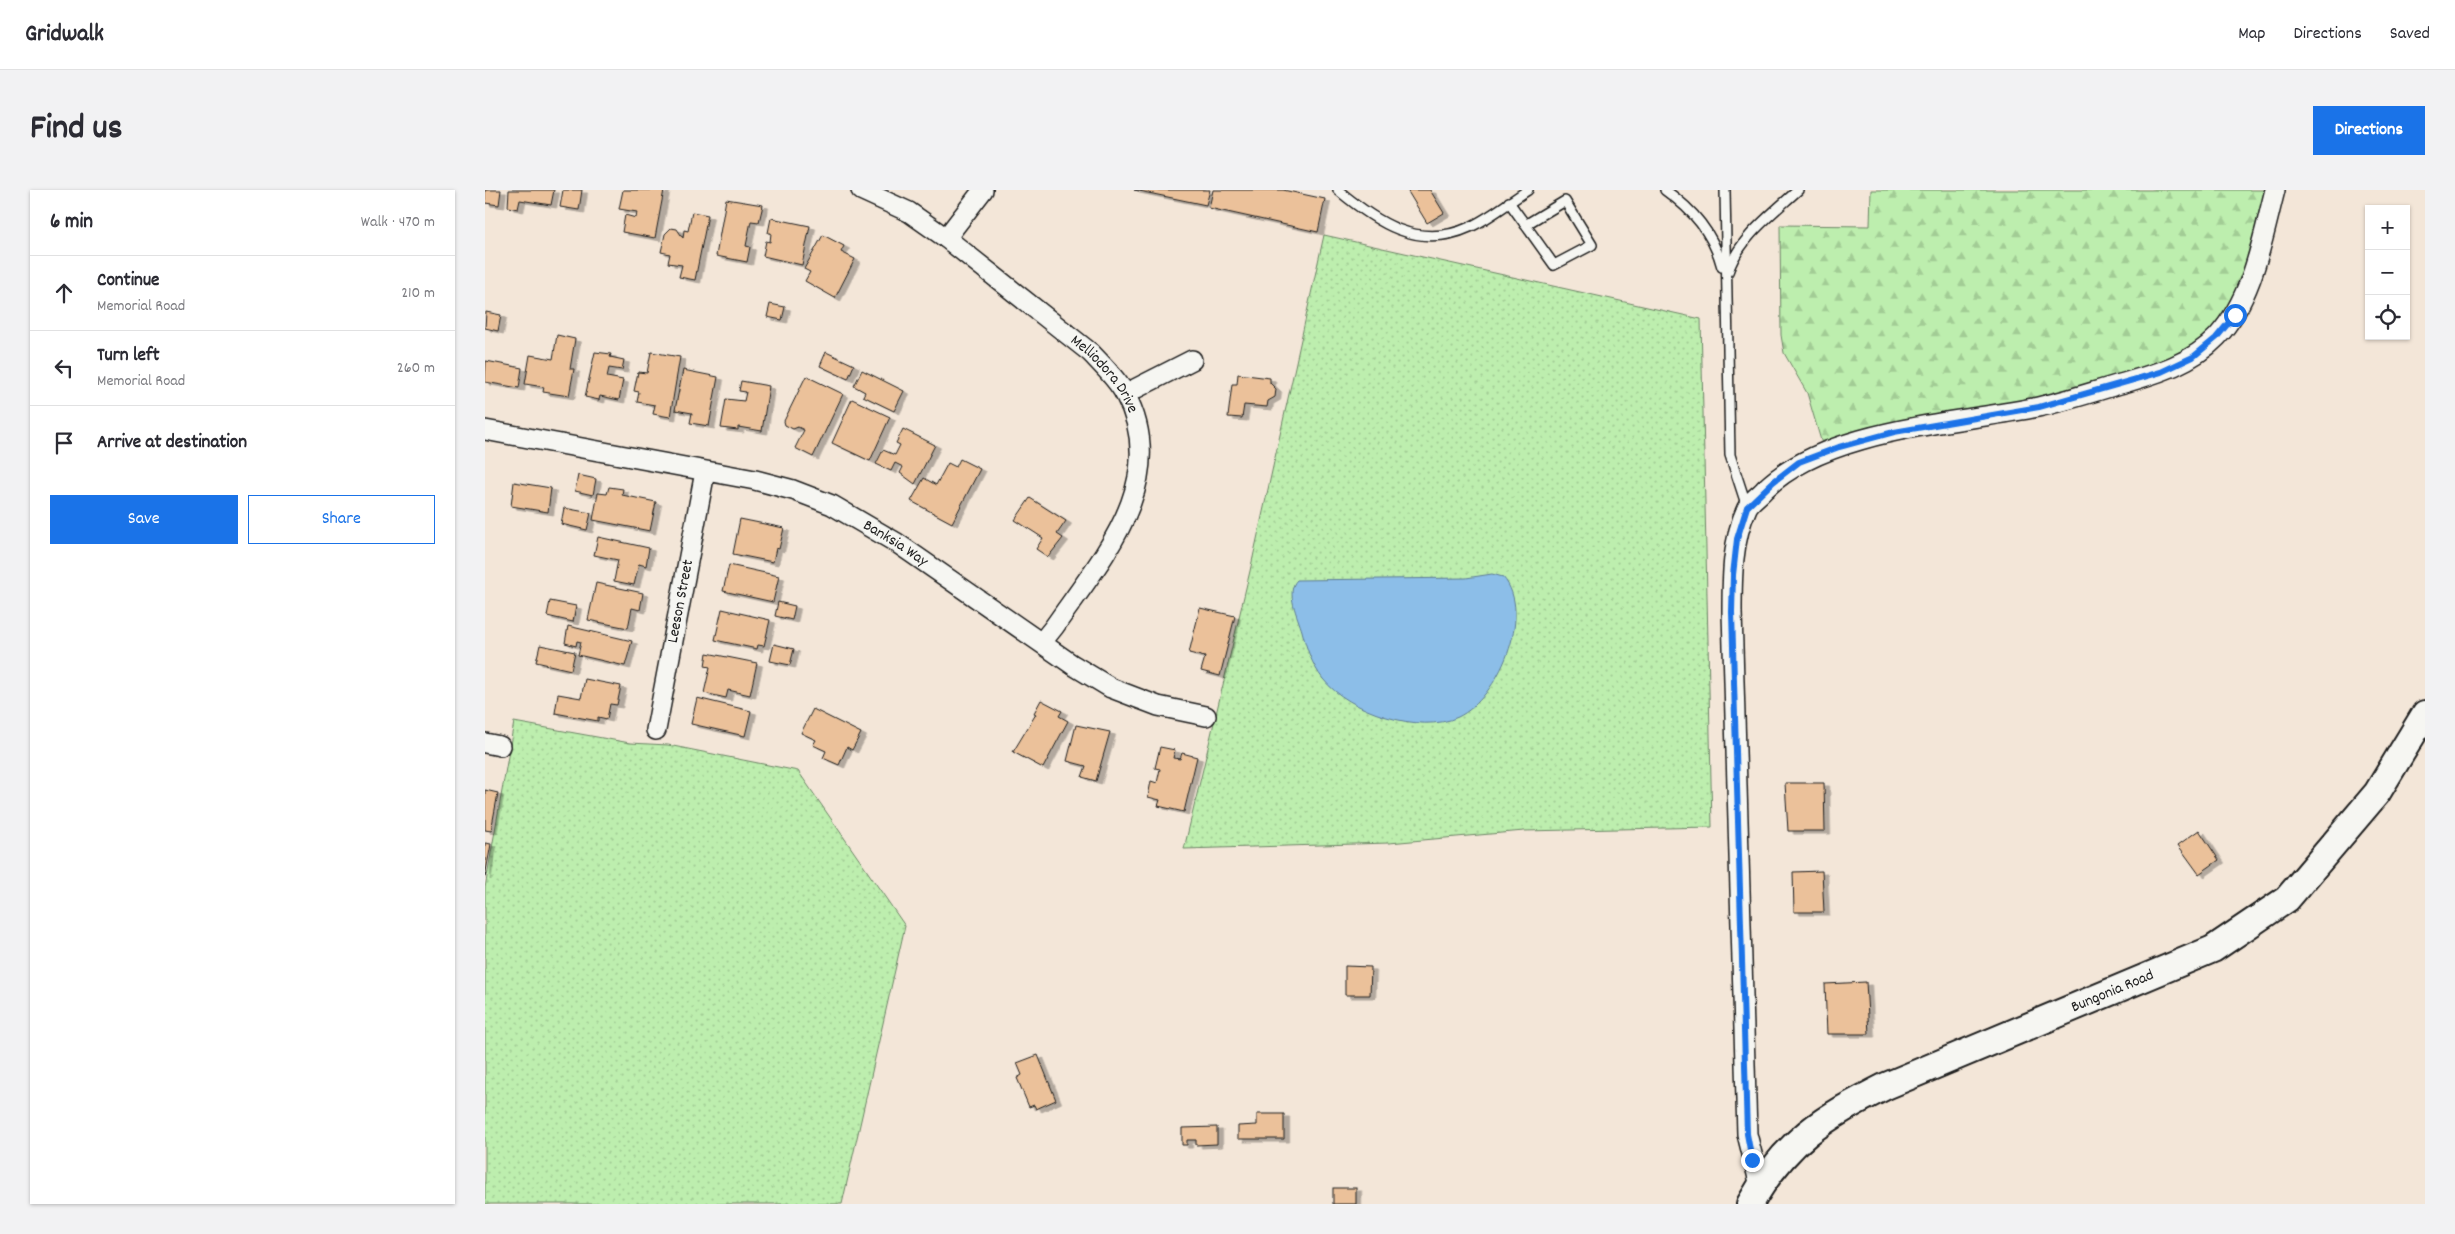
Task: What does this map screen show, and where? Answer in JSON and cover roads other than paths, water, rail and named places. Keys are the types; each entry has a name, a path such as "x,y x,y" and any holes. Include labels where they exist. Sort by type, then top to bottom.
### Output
{"street":[{"name":"Melliodora Drive","path":"861,190 909,212 946,238 1091,353 1111,374 1125,394 1140,437 1140,470 1135,496 1125,522 1042,642"},
{"path":"946,238 983,190"},
{"path":"1755,1195 1747,1134 1733,621 1733,575 1737,539 1747,507 1773,482 1799,462 1839,447 1894,432 2063,401 2161,372 2193,357 2216,338 2235,315 2249,284 2275,190"},
{"path":"1125,394 1192,360"},
{"name":"Banksia Way","path":"485,430 755,480 793,490 832,505 897,543 1073,665 1118,692 1158,706 1206,716"},
{"name":"Leeson Street","path":"656,730 705,472"},
{"name":"Bungonia Road","path":"1755,1195 1789,1149 1817,1124 1850,1104 1895,1082 2213,949 2287,899 2377,793 2425,714"}],"lane":[{"path":"1338,190 1368,215 1389,227 1431,235 1450,234 1471,227 1528,190"},
{"path":"1665,190 1687,205 1704,226 1717,249 1725,280"},
{"path":"1725,190 1725,280 1729,321 1730,455 1747,507"},
{"path":"1725,280 1731,264 1743,245 1798,190"},
{"path":"1509,202 1525,225 1553,265 1592,245 1565,201 1525,225"}],"water":[{"path":"1492,574 1503,577 1512,593 1515,612 1513,633 1507,654 1498,674 1473,707 1458,717 1442,722 1424,723 1386,717 1349,701 1334,691 1319,674 1313,662 1305,643 1292,598 1292,591 1297,580 1466,578"}]}
